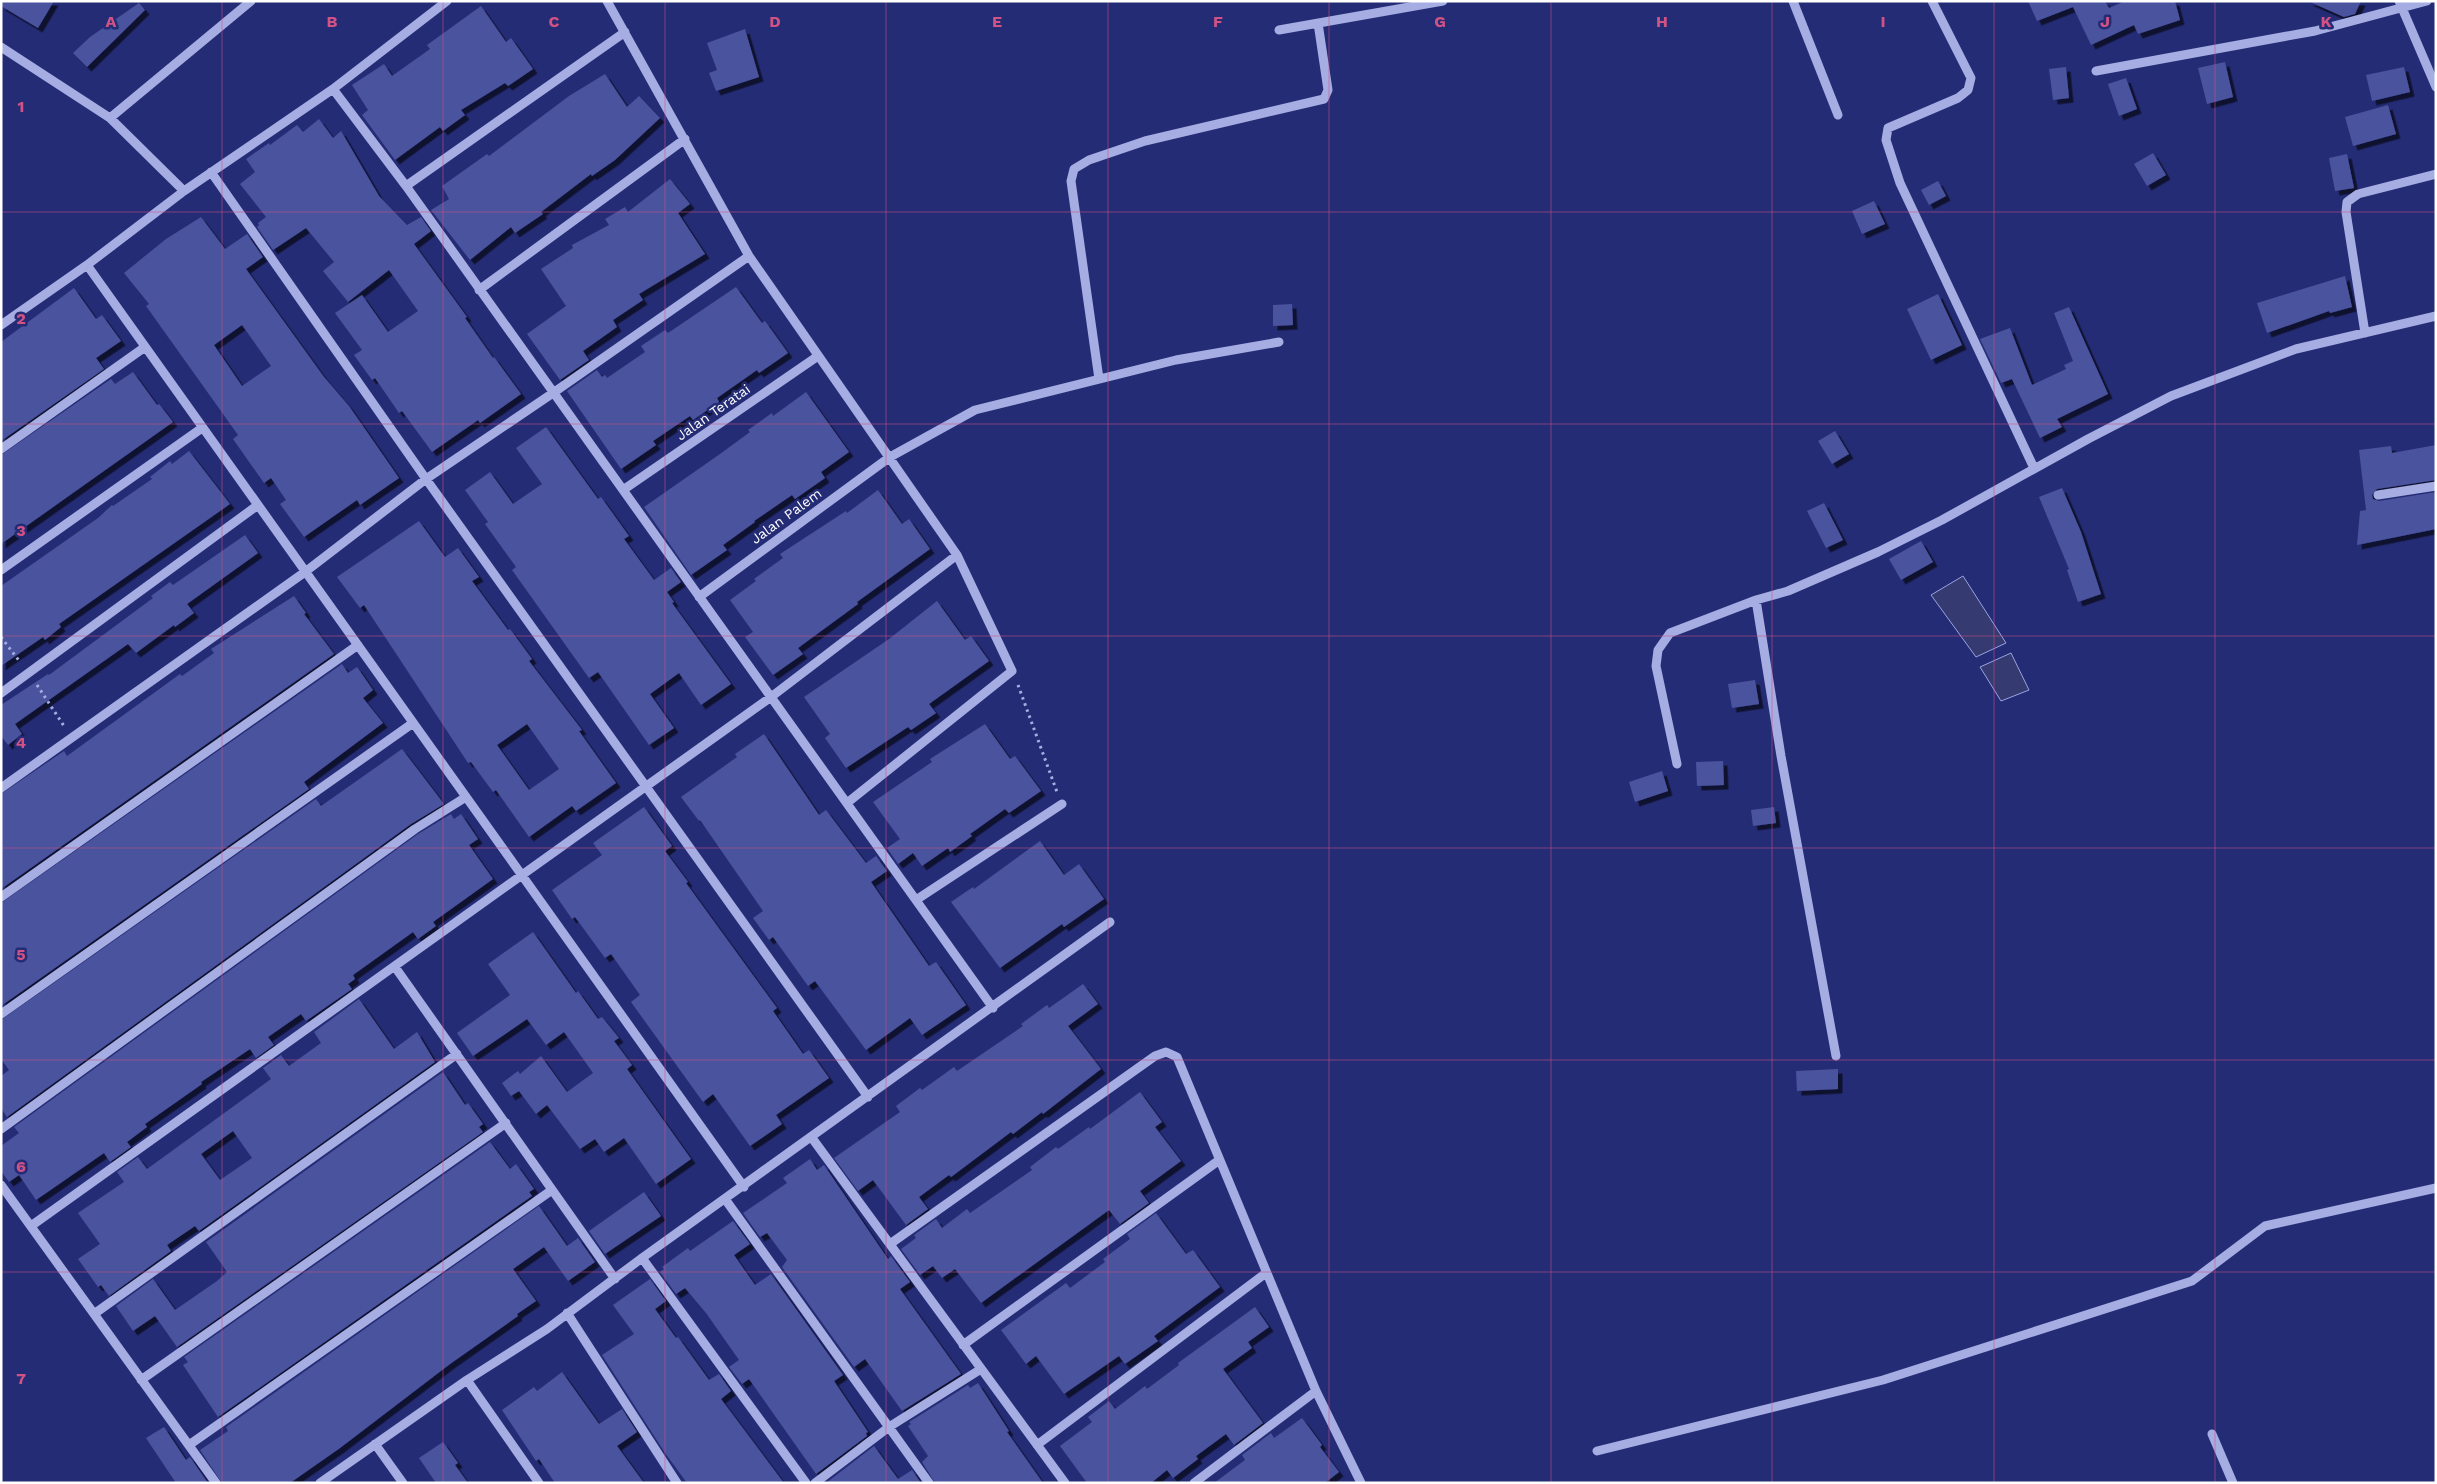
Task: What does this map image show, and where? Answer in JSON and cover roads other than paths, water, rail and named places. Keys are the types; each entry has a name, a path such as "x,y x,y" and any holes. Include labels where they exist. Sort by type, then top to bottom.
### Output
{"street":[{"path":"110,118 251,1"},
{"path":"1,326 87,265 184,191 333,89 447,1"},
{"path":"607,1 749,256 957,556 1012,671 847,803"},
{"path":"1279,30 1318,23 1387,6 1443,1"},
{"path":"1793,1 1838,115"},
{"path":"1932,1 1972,78 1968,90 1958,98 1888,128 1886,140 1900,183 2034,468"},
{"path":"2096,70 2315,31 2401,4 2427,1"},
{"path":"2401,4 2436,87"},
{"path":"1099,379 1071,181 1074,169 1089,160 1145,141 1324,99 1328,90 1318,23"},
{"path":"406,186 625,32"},
{"path":"1,47 110,118 184,191"},
{"path":"333,89 406,186 993,1008"},
{"path":"480,290 685,140"},
{"path":"211,172 426,479 868,1097"},
{"path":"2365,333 2346,212 2348,202 2358,194 2436,174"},
{"path":"1,788 305,572 426,479 554,393 749,256"},
{"path":"87,265 744,1187"},
{"path":"1677,764 1656,666 1658,650 1670,633 1756,600 1788,591 1878,552 1942,520 2034,468 2170,396 2296,349 2436,316"},
{"name":"Jalan Palem","path":"699,597 890,457 975,410 1176,360 1279,342"},
{"path":"1,449 145,348"},
{"name":"Jalan Teratai","path":"623,490 818,356"},
{"path":"1,570 202,428"},
{"path":"2378,495 2436,486"},
{"path":"1,693 258,505"},
{"path":"31,1226 771,697 957,556"},
{"path":"1756,600 1781,756 1836,1056"},
{"path":"1,896 358,645"},
{"path":"1,1014 413,723"},
{"path":"1,1129 415,829 466,797"},
{"path":"916,900 1062,804"},
{"path":"320,1483 467,1380 547,1329 642,1258 744,1187 1110,922"},
{"path":"395,967 615,1279"},
{"path":"890,1244 1155,1056 1166,1052 1176,1057 1316,1391 1361,1483"},
{"path":"94,1314 457,1054"},
{"path":"141,1380 506,1123"},
{"path":"812,1138 1064,1483"},
{"path":"964,1345 1218,1161"},
{"path":"1,1185 216,1483"},
{"path":"1596,1451 1883,1380 2192,1281 2265,1226 2436,1188"},
{"path":"188,1445 552,1190"},
{"path":"725,1199 929,1483"},
{"path":"642,1258 806,1483"},
{"path":"1037,1445 1266,1273"},
{"path":"567,1313 677,1483"},
{"path":"815,1483 889,1427 981,1369"},
{"path":"467,1380 539,1483"},
{"path":"1194,1483 1316,1391"},
{"path":"2212,1434 2233,1483"},
{"path":"375,1444 403,1483"}],"water":[{"path":"1963,576 2006,643 1976,657 1931,595"},
{"path":"2011,653 2029,690 2001,701 1980,667"}]}
